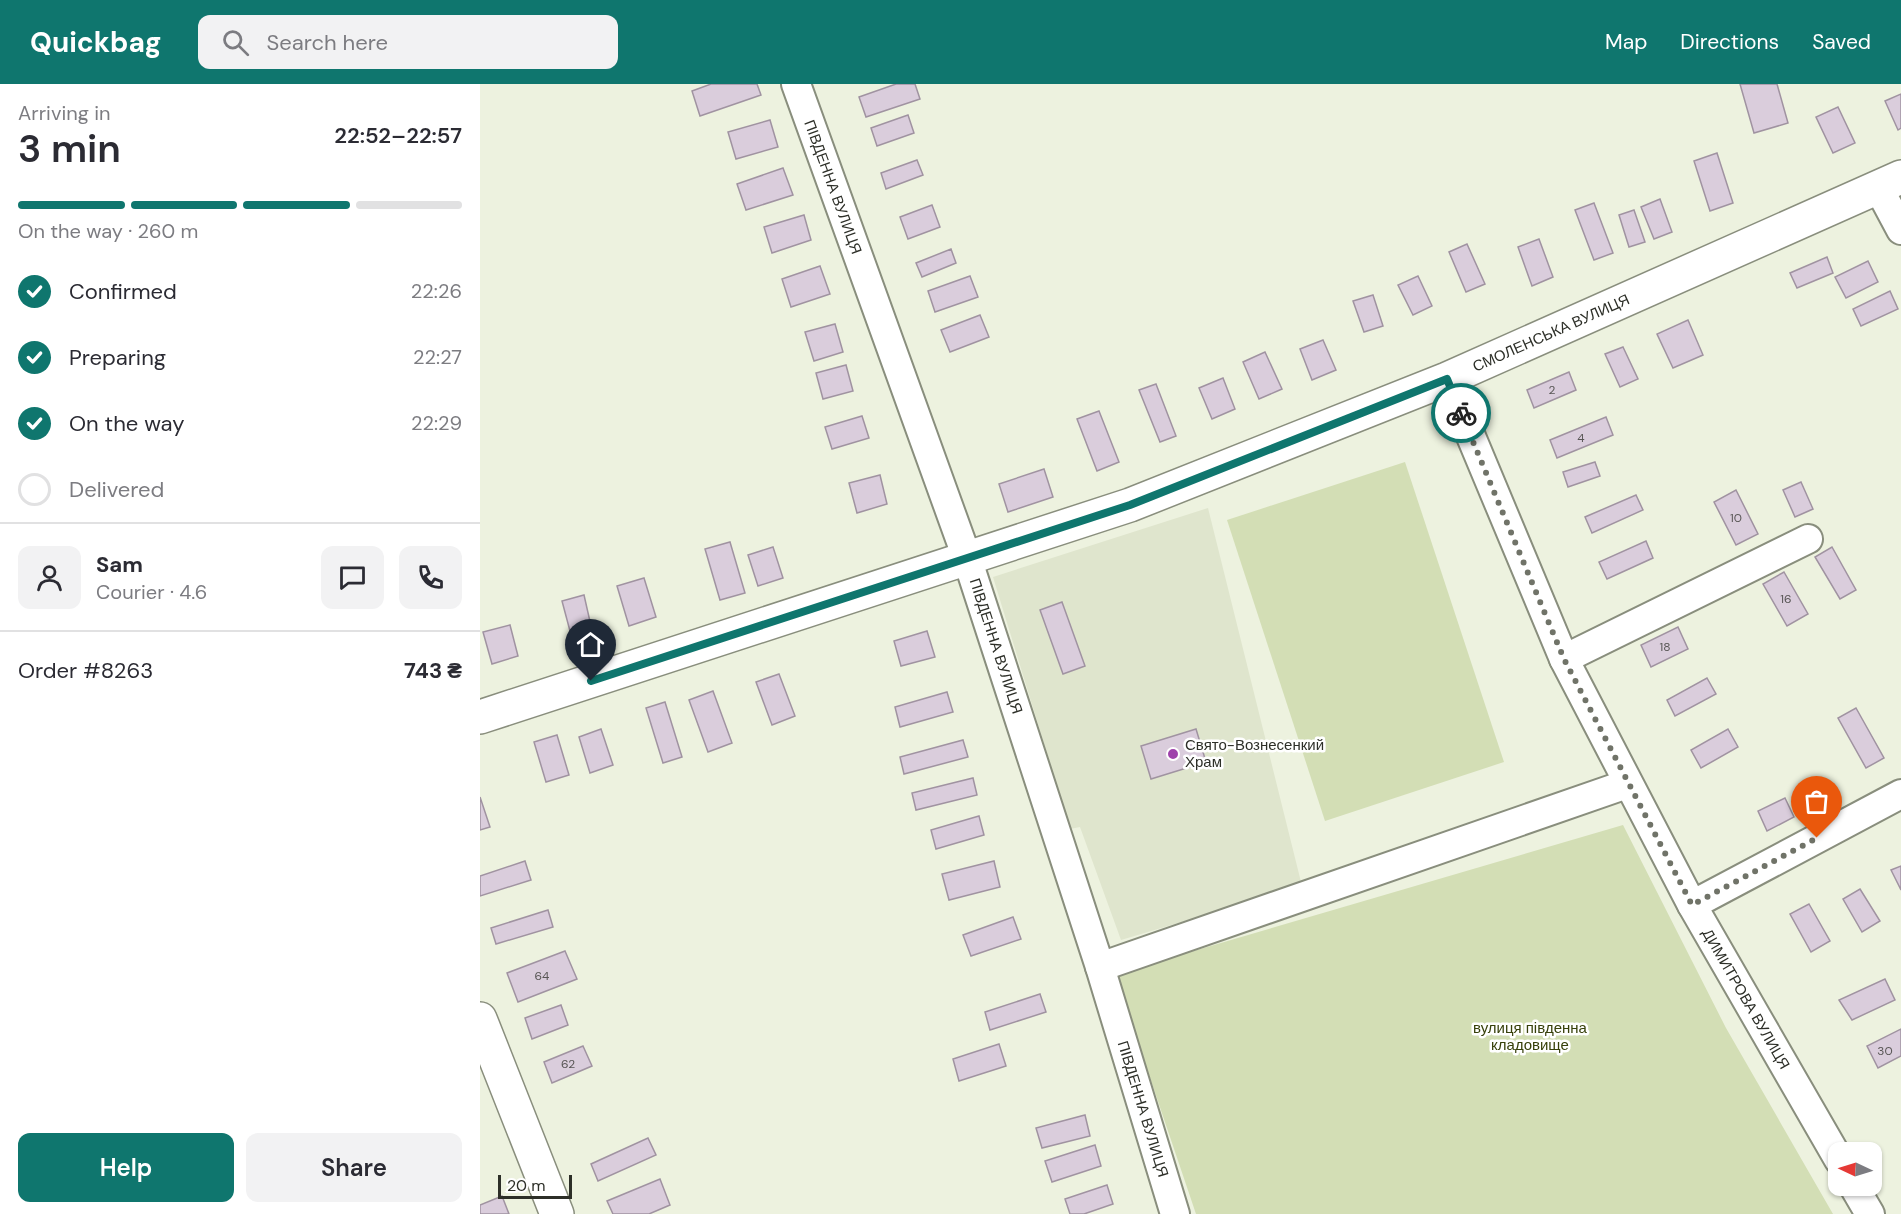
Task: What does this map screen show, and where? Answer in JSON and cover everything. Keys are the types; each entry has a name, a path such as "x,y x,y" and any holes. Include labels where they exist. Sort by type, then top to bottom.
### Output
{"street":[{"name":"ПІВДЕННА ВУЛИЦЯ","path":"796,84 968,558 1100,967 1175,1214"},
{"name":"СМОЛЕНСЬКА ВУЛИЦЯ","path":"480,717 1130,505 1447,379 1890,182"},
{"path":"1890,182 1901,230"},
{"name":"ДИМИТРОВА ВУЛИЦЯ","path":"1447,379 1564,659 1627,784 1692,905 1829,1142"},
{"path":"1564,659 1808,539"},
{"path":"1100,967 1627,784"},
{"path":"1692,905 1901,794"},
{"path":"480,1019 556,1214"},
{"path":"1859,1196 1870,1214"}],"shaded area":[{"path":"1208,508 1302,886 1121,940 1080,827 1070,829 993,577"}],"green space":[{"path":"1405,462 1504,762 1325,821 1227,520"},
{"name":"вулиця південна кладовище","path":"1623,825 1726,1028 1833,1214 1196,1214 1115,974"}],"building":[{"path":"711,84 757,84 761,95 700,116 692,91"},
{"path":"896,84 915,84 920,99 866,117 859,97"},
{"path":"1740,84 1777,84 1788,123 1754,133"},
{"path":"1901,94 1901,128 1898,130 1885,101"},
{"path":"1838,107 1855,143 1833,153 1816,117"},
{"path":"908,115 914,133 877,146 871,128"},
{"path":"770,120 778,147 736,159 728,132"},
{"path":"1717,153 1733,203 1710,211 1694,161"},
{"path":"917,160 923,175 886,189 881,173"},
{"path":"783,168 793,195 746,210 737,184"},
{"path":"1660,199 1672,232 1654,239 1641,207"},
{"path":"1594,203 1613,253 1594,260 1575,210"},
{"path":"932,205 940,227 908,239 900,217"},
{"path":"1634,210 1645,242 1629,247 1619,215"},
{"path":"804,215 811,240 772,253 764,227"},
{"path":"1539,239 1553,277 1532,286 1518,247"},
{"path":"1467,244 1485,284 1466,292 1449,252"},
{"path":"951,249 956,263 922,277 916,263"},
{"path":"1827,257 1833,273 1797,288 1790,273"},
{"path":"1868,261 1878,282 1846,298 1835,277"},
{"path":"820,266 830,294 791,307 782,279"},
{"path":"970,276 978,297 935,312 928,291"},
{"path":"1418,276 1432,306 1413,315 1398,285"},
{"path":"1890,291 1898,309 1861,326 1853,309"},
{"path":"1373,295 1383,326 1364,332 1353,301"},
{"path":"980,315 989,337 950,352 941,330"},
{"path":"1688,320 1703,355 1673,368 1657,334"},
{"path":"835,324 843,352 814,361 805,332"},
{"path":"1323,340 1336,370 1312,380 1300,349"},
{"path":"1623,347 1638,379 1620,387 1605,354"},
{"path":"1265,352 1282,389 1259,399 1243,362"},
{"path":"846,365 853,391 823,399 816,373"},
{"path":"1569,372 1576,390 1534,408 1527,390"},
{"path":"1223,378 1235,409 1212,419 1199,388"},
{"path":"1156,384 1176,436 1160,442 1139,390"},
{"path":"1099,411 1119,462 1097,471 1077,419"},
{"path":"862,416 869,438 832,449 825,427"},
{"path":"1606,417 1613,435 1557,458 1550,440"},
{"path":"1595,462 1600,476 1568,487 1563,472"},
{"path":"1044,469 1053,497 1008,512 999,484"},
{"path":"880,475 887,504 857,513 849,483"},
{"path":"1801,482 1813,509 1795,517 1783,490"},
{"path":"1736,490 1758,534 1736,545 1714,502"},
{"path":"1636,495 1643,510 1592,533 1585,517"},
{"path":"1646,541 1653,558 1607,579 1599,562"},
{"path":"730,542 745,593 720,600 705,549"},
{"path":"773,547 783,578 758,586 748,555"},
{"path":"1832,547 1856,590 1840,599 1815,557"},
{"path":"1784,572 1808,614 1787,626 1763,584"},
{"path":"644,578 656,617 629,626 617,586"},
{"path":"584,595 591,626 570,631 562,601"},
{"path":"1062,602 1085,666 1063,674 1040,610"},
{"path":"510,625 518,656 492,664 483,632"},
{"path":"1678,627 1688,649 1651,667 1641,645"},
{"path":"927,631 935,657 901,666 894,641"},
{"path":"779,674 795,716 772,725 756,682"},
{"path":"1707,678 1716,694 1675,716 1667,700"},
{"path":"713,691 732,743 708,752 689,700"},
{"path":"947,692 953,712 900,727 895,707"},
{"path":"665,702 682,757 663,763 646,708"},
{"path":"1856,708 1884,758 1866,768 1838,718"},
{"path":"601,729 613,765 590,773 579,737"},
{"name":"Свято-Вознесенкий Храм","path":"1196,729 1206,762 1151,779 1141,746"},
{"path":"1728,729 1738,747 1701,768 1691,750"},
{"path":"557,735 569,775 546,782 534,742"},
{"path":"963,740 968,757 904,774 900,757"},
{"path":"973,778 977,795 916,810 912,793"},
{"path":"480,797 490,827 480,830"},
{"path":"1785,798 1794,817 1767,831 1758,811"},
{"path":"979,816 984,835 936,849 931,830"},
{"path":"525,861 531,880 480,896 480,876"},
{"path":"994,861 1000,887 949,900 942,874"},
{"path":"1901,866 1901,890 1891,870"},
{"path":"1860,889 1880,921 1862,932 1843,899"},
{"path":"1809,904 1830,941 1811,952 1790,914"},
{"path":"548,910 553,927 496,944 491,928"},
{"path":"1013,917 1021,939 971,956 963,935"},
{"path":"565,951 577,979 518,1002 507,973"},
{"path":"1885,979 1895,1000 1852,1020 1839,1000"},
{"path":"1040,994 1046,1012 990,1030 985,1012"},
{"path":"561,1005 568,1025 532,1039 525,1018"},
{"path":"1901,1029 1901,1056 1878,1068 1867,1046"},
{"path":"999,1044 1006,1066 959,1081 953,1059"},
{"path":"583,1046 592,1066 552,1083 544,1062"},
{"path":"1085,1115 1090,1136 1042,1148 1036,1128"},
{"path":"648,1138 656,1155 598,1181 591,1164"},
{"path":"1095,1145 1101,1166 1052,1182 1045,1161"},
{"path":"660,1179 670,1205 649,1214 613,1214 607,1201"},
{"path":"1107,1185 1113,1204 1084,1214 1070,1214 1065,1199"},
{"path":"502,1196 509,1214 480,1214 480,1205"}],"way so far":[{"path":"1461,413 1564,659 1627,784 1692,905 1817,838"}],"place":[{"name":"Свято-Вознесенкий Храм","path":"1173,754"}],"route":[{"path":"591,681 1130,505 1447,379 1461,413"}]}
